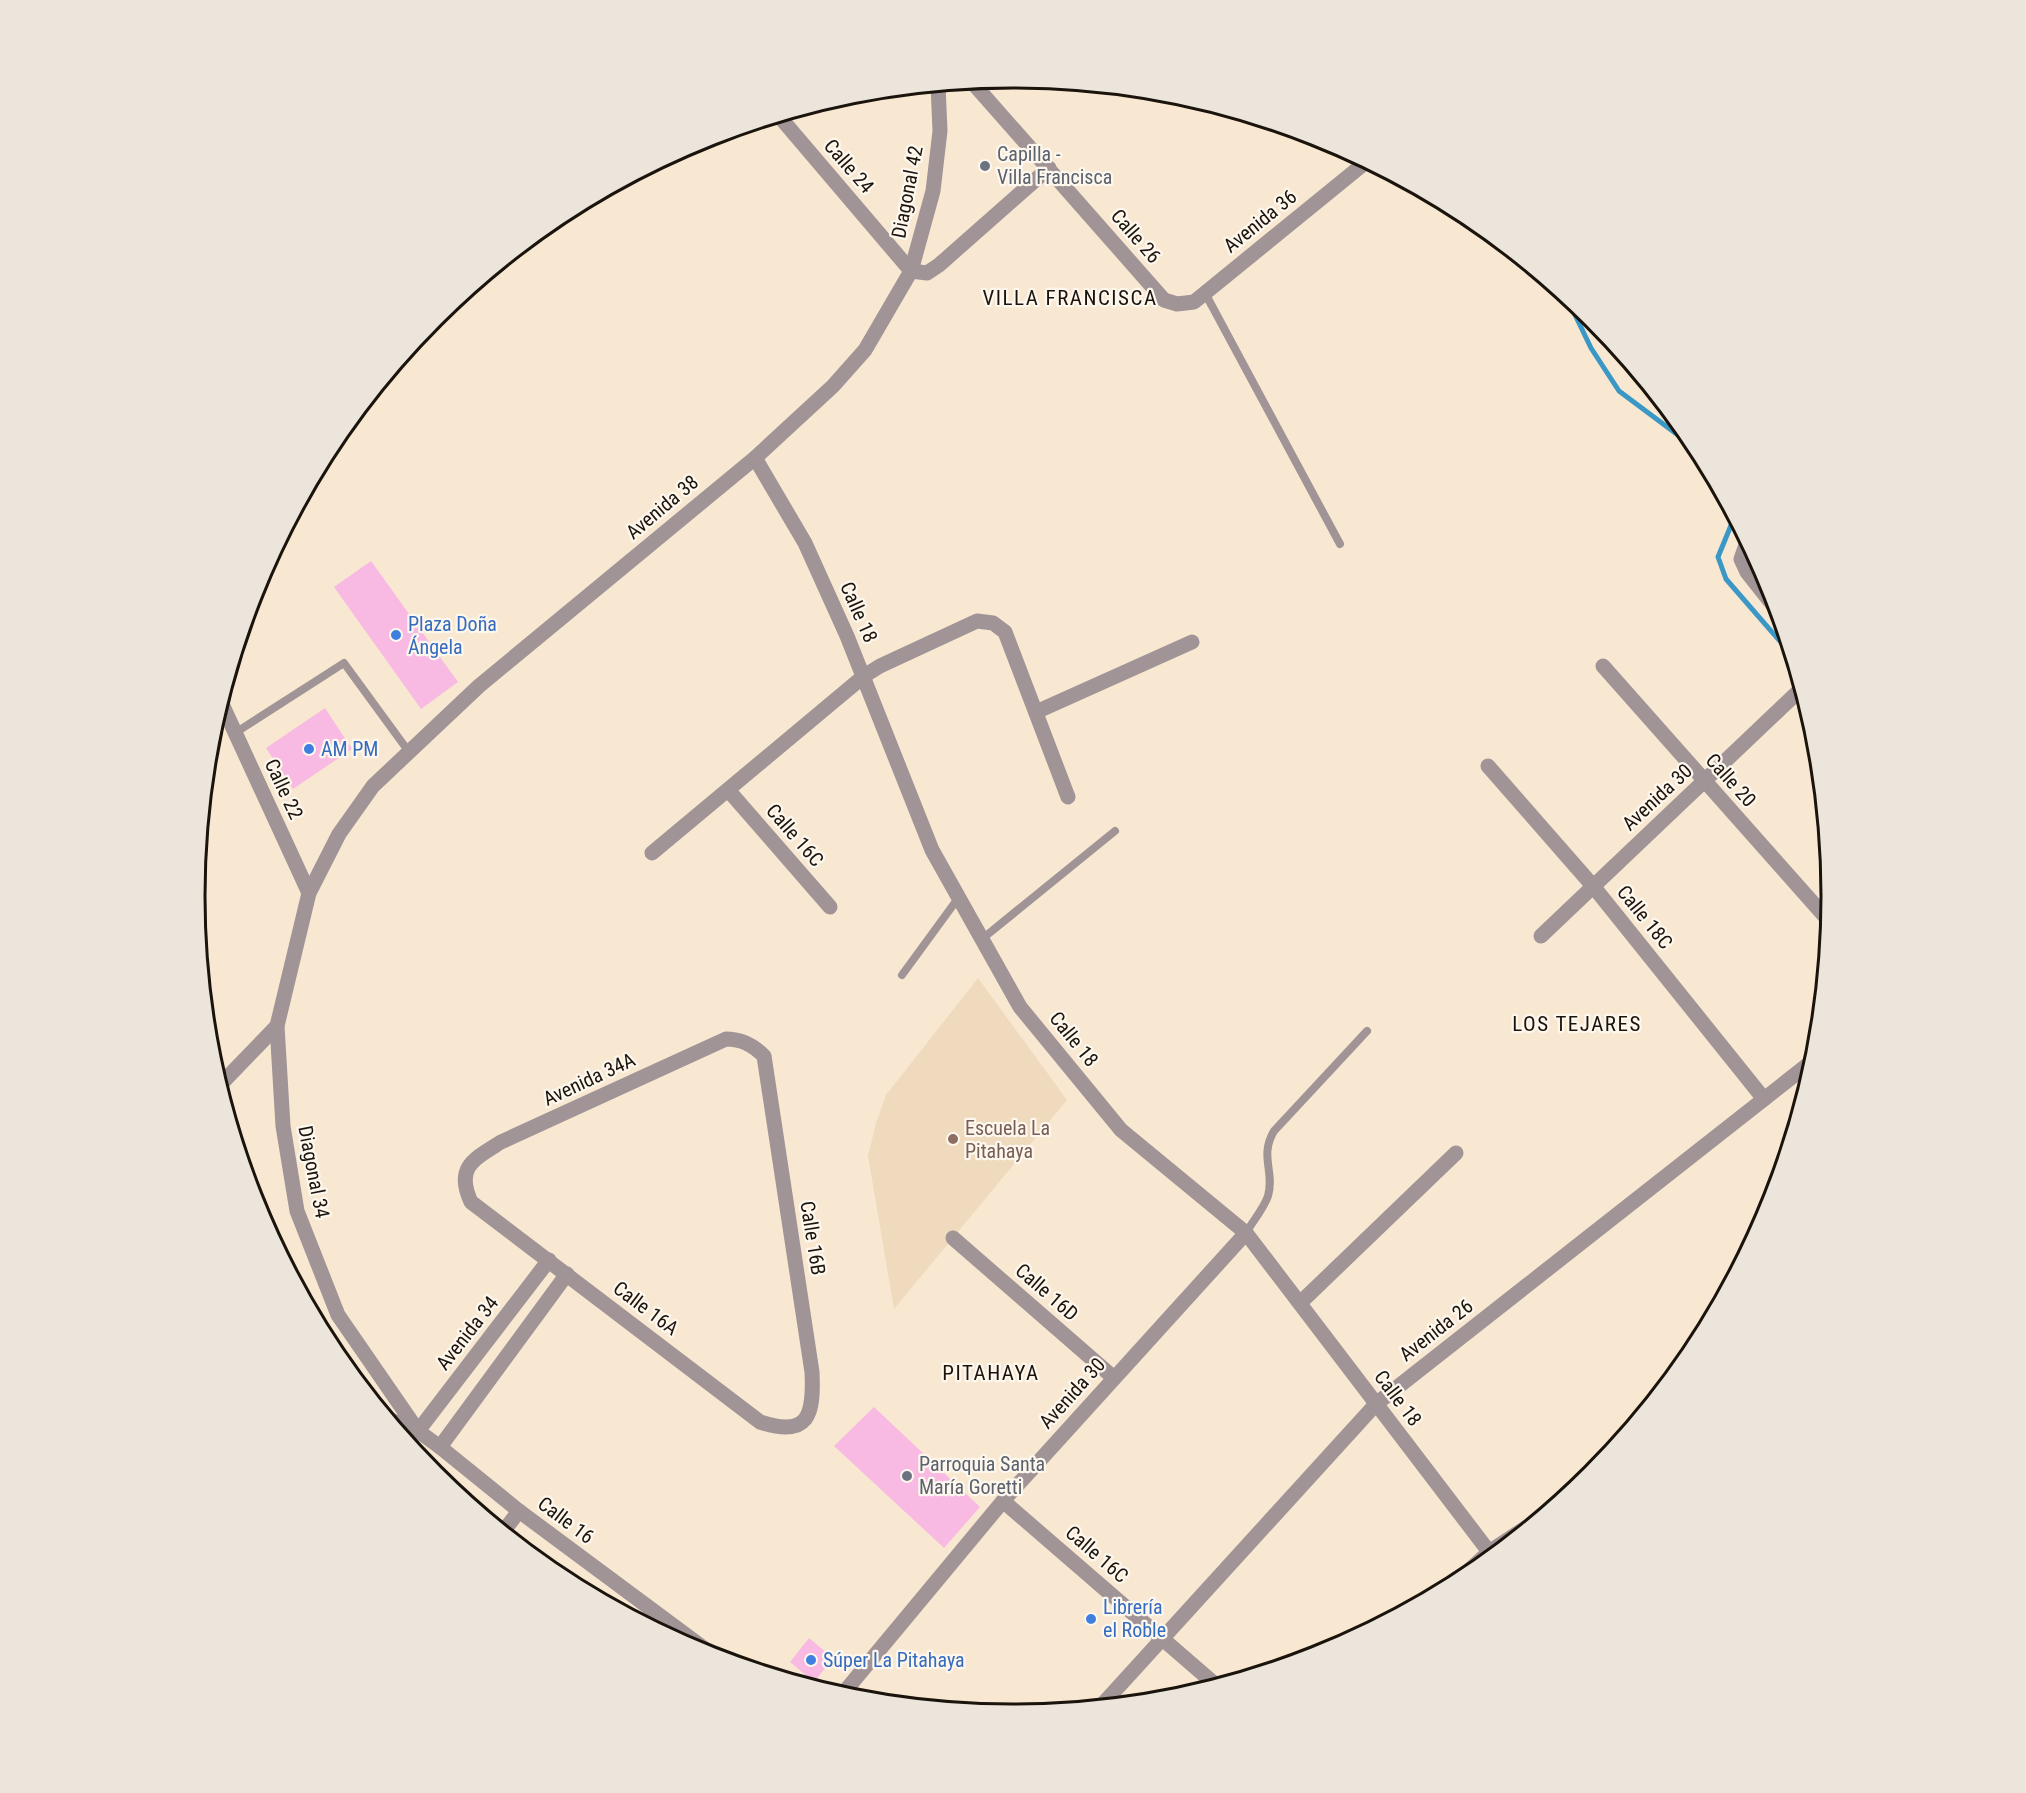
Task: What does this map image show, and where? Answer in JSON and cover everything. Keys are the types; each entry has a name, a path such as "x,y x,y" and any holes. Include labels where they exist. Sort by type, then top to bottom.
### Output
{"street":[{"name":"Calle 26","path":"979,89 1164,300 1177,304"},
{"name":"Diagonal 42","path":"911,271 933,191 940,131 938,92"},
{"name":"Calle 24","path":"784,122 911,271"},
{"name":"Avenida 36","path":"1177,304 1194,302 1360,167"},
{"path":"911,271 927,273 939,265 1049,168"},
{"name":"Avenida 38","path":"309,893 339,834 373,786 479,686 755,458 833,386 865,350 911,271"},
{"name":"Calle 18","path":"755,458 805,543 864,676 932,850 1020,1007 1121,1131 1246,1233 1488,1550"},
{"path":"1744,552 1741,559 1747,572 1759,587"},
{"path":"652,853 864,676 880,666 977,621 993,623 1005,632 1068,796"},
{"path":"1036,712 1192,642"},
{"name":"Calle 20","path":"1603,666 1820,911"},
{"name":"Avenida 30","path":"1541,936 1795,695"},
{"name":"Calle 22","path":"227,715 309,893"},
{"name":"Calle 18C","path":"1488,766 1593,886 1764,1099"},
{"name":"Calle 16C","path":"729,790 830,907"},
{"name":"Diagonal 34","path":"309,893 277,1026 283,1126 297,1211 338,1315 418,1431"},
{"path":"227,1078 277,1026"},
{"name":"Avenida 34A","path":"471,1202 465,1189 464,1176 468,1166 501,1142 726,1039 746,1042 756,1047 764,1056"},
{"name":"Calle 16B","path":"764,1056 813,1372 811,1409 802,1423"},
{"name":"Avenida 26","path":"1107,1699 1376,1404 1801,1070"},
{"path":"1300,1303 1456,1153"},
{"name":"Calle 16A","path":"471,1202 760,1422 792,1428 802,1423"},
{"name":"Avenida 30","path":"848,1687 1003,1501 1246,1233"},
{"name":"Calle 16D","path":"953,1238 1114,1378"},
{"name":"Avenida 34","path":"418,1431 549,1260"},
{"path":"440,1447 567,1274"},
{"name":"Calle 16","path":"403,1425 418,1431 440,1447 519,1511 685,1634"},
{"name":"Calle 16C","path":"1003,1501 1210,1680"},
{"path":"507,1527 519,1511"}],"lane":[{"path":"1205,292 1340,544"},
{"path":"235,733 344,663 409,752"},
{"path":"982,939 1115,831"},
{"path":"902,975 959,897"},
{"path":"1246,1233 1268,1197 1270,1184 1267,1163 1268,1142 1274,1131 1366,1032"}],"shaded area":[{"name":"Escuela La Pitahaya","path":"978,978 1067,1100 894,1309 868,1156 876,1123 886,1095"}],"building":[{"name":"Plaza Doña Ángela","path":"371,561 458,682 421,709 334,587"},
{"name":"AM PM","path":"325,708 352,749 293,789 266,748"},
{"name":"Parroquia Santa María Goretti","path":"874,1407 980,1507 944,1548 834,1446"},
{"name":"Súper La Pitahaya","path":"809,1638 833,1658 816,1680 810,1678 790,1662"}],"waterway":[{"path":"1577,318 1591,348 1619,391 1673,431"},
{"path":"1731,526 1718,557 1726,579 1779,640"}],"place":[{"name":"Capilla - Villa Francisca","path":"985,166"},
{"name":"Plaza Doña Ángela","path":"396,635"},
{"name":"AM PM","path":"309,749"},
{"name":"Escuela La Pitahaya","path":"953,1139"},
{"name":"Parroquia Santa María Goretti","path":"907,1476"},
{"name":"Librería el Roble","path":"1091,1619"},
{"name":"Súper La Pitahaya","path":"811,1660"}],"district":[{"name":"VILLA FRANCISCA","path":"1070,298"},
{"name":"LOS TEJARES","path":"1577,1024"},
{"name":"PITAHAYA","path":"991,1373"}]}
